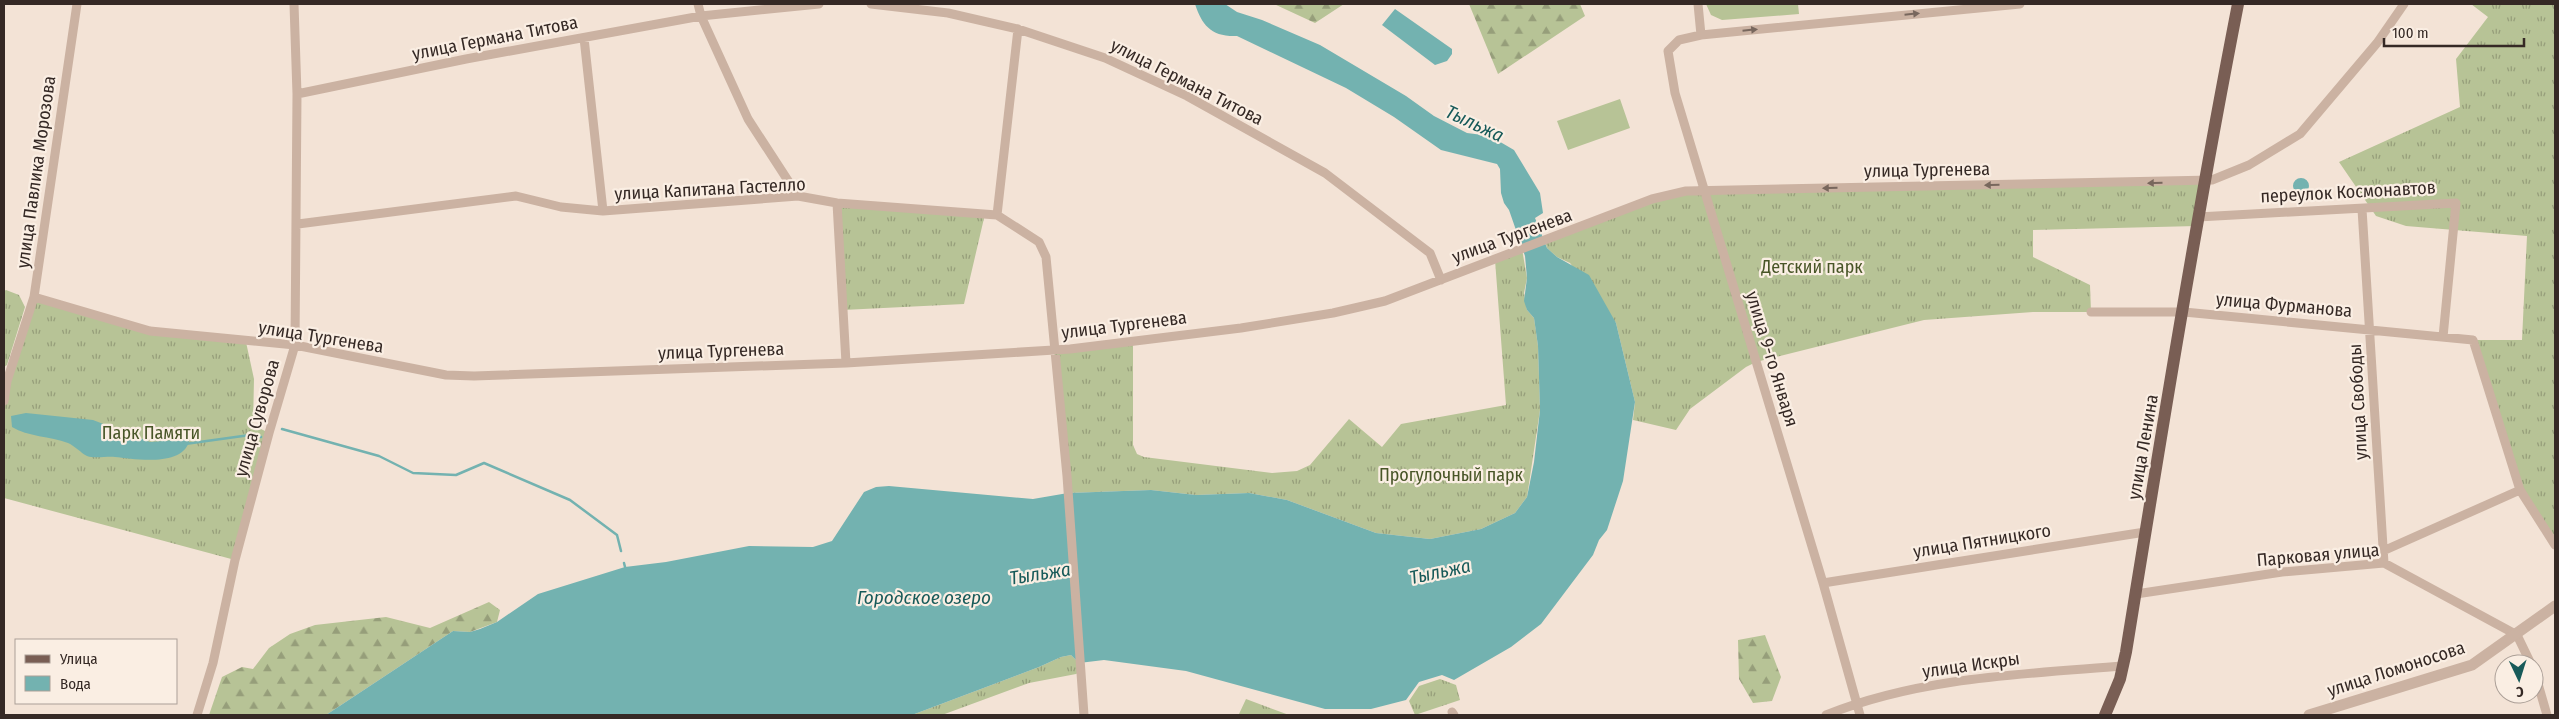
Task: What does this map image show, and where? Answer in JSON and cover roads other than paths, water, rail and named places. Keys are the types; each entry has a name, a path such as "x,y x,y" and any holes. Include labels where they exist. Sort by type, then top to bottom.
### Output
{"main road":[{"name":"улица Ленина","path":"2105,715 2123,666 2184,312 2203,182 2238,4"}],"street":[{"name":"улица Павлика Морозова","path":"4,401 7,381 34,297 77,4"},
{"name":"улица Суворова","path":"197,715 213,663 235,560 295,345 298,224 294,4"},
{"path":"698,4 701,16 748,120 798,196"},
{"name":"улица Германа Титова","path":"297,94 466,59 701,16 819,4"},
{"name":"улица Германа Титова","path":"871,4 948,13 1018,29 1105,58 1187,96 1325,173 1430,253 1441,280"},
{"path":"1698,4 1701,35 2020,4"},
{"name":"улица Тургенева","path":"34,297 150,331 295,345 446,375 474,376 846,363 1054,350 1241,328 1333,314 1385,301 1560,236 1652,199 1686,191 2203,182 2230,175 2300,134 2377,43 2404,4"},
{"path":"997,215 1018,29"},
{"name":"улица 9-го Января","path":"1701,35 1679,40 1668,51 1675,93 1823,583 1860,715"},
{"path":"584,38 603,211"},
{"name":"улица Капитана Гастелло","path":"298,224 516,196 561,207 603,211 798,196 837,203 997,215 1039,242 1046,257 1067,476 1084,715"},
{"name":"переулок Космонавтов","path":"2198,217 2362,209 2456,202 2443,337"},
{"path":"837,203 846,363"},
{"name":"улица Свободы","path":"2362,209 2384,563"},
{"name":"улица Фурманова","path":"2091,312 2184,312 2473,340 2520,490"},
{"path":"2383,550 2520,490 2555,546"},
{"name":"улица Пятницкого","path":"1823,583 2146,532"},
{"name":"Парковая улица","path":"2136,594 2282,572 2384,563 2517,635"},
{"name":"улица Ломоносова","path":"2309,715 2472,665 2517,635 2555,606"},
{"path":"2517,635 2526,654"},
{"name":"улица Искры","path":"1826,715 1857,703 1920,688 1990,677 2123,666"}],"water":[{"name":"Городское озеро","path":"1195,4 1225,4 1237,12 1262,20 1320,45 1406,96 1434,116 1467,133 1490,136 1514,150 1540,193 1543,213 1535,218 1547,248 1557,257 1589,275 1616,323 1635,402 1623,481 1607,530 1599,540 1593,555 1541,624 1511,647 1454,680 1442,675 1419,682 1406,700 1371,709 1325,709 1186,671 1104,660 1079,663 1071,655 1061,657 912,715 326,715 453,631 470,632 497,622 538,594 625,567 666,562 749,546 813,547 832,541 864,492 876,487 889,486 1033,499 1068,493 1151,490 1196,495 1249,493 1287,500 1376,533 1430,539 1481,529 1515,513 1527,497 1534,462 1540,410 1538,346 1534,318 1527,310 1524,301 1527,278 1525,256 1509,210 1504,203 1501,193 1500,169 1497,164 1441,150 1394,117 1346,88 1237,36 1228,36 1214,32 1205,24"},
{"path":"1395,9 1452,49 1452,54 1447,61 1435,65 1382,25"},
{"path":"2301,178 2309,186 2301,194 2293,186"},
{"path":"26,413 93,420 150,442 188,439 189,442 184,450 177,455 156,460 90,457 68,443 25,433 12,427 11,416"}],"waterway":[{"path":"282,429 379,456 413,473 456,475 484,463 570,500 617,535 621,551"},
{"path":"185,444 250,435 261,437"},
{"path":"624,563 625,567"}],"water label":[{"name":"Тыльжа","path":"1475,123"},
{"name":"Тыльжа","path":"1440,571"},
{"name":"Тыльжа","path":"1040,573"}],"park label":[{"name":"Детский парк","path":"1812,267"},
{"name":"Парк Памяти","path":"151,433"},
{"name":"Прогулочный парк","path":"1451,475"}]}
